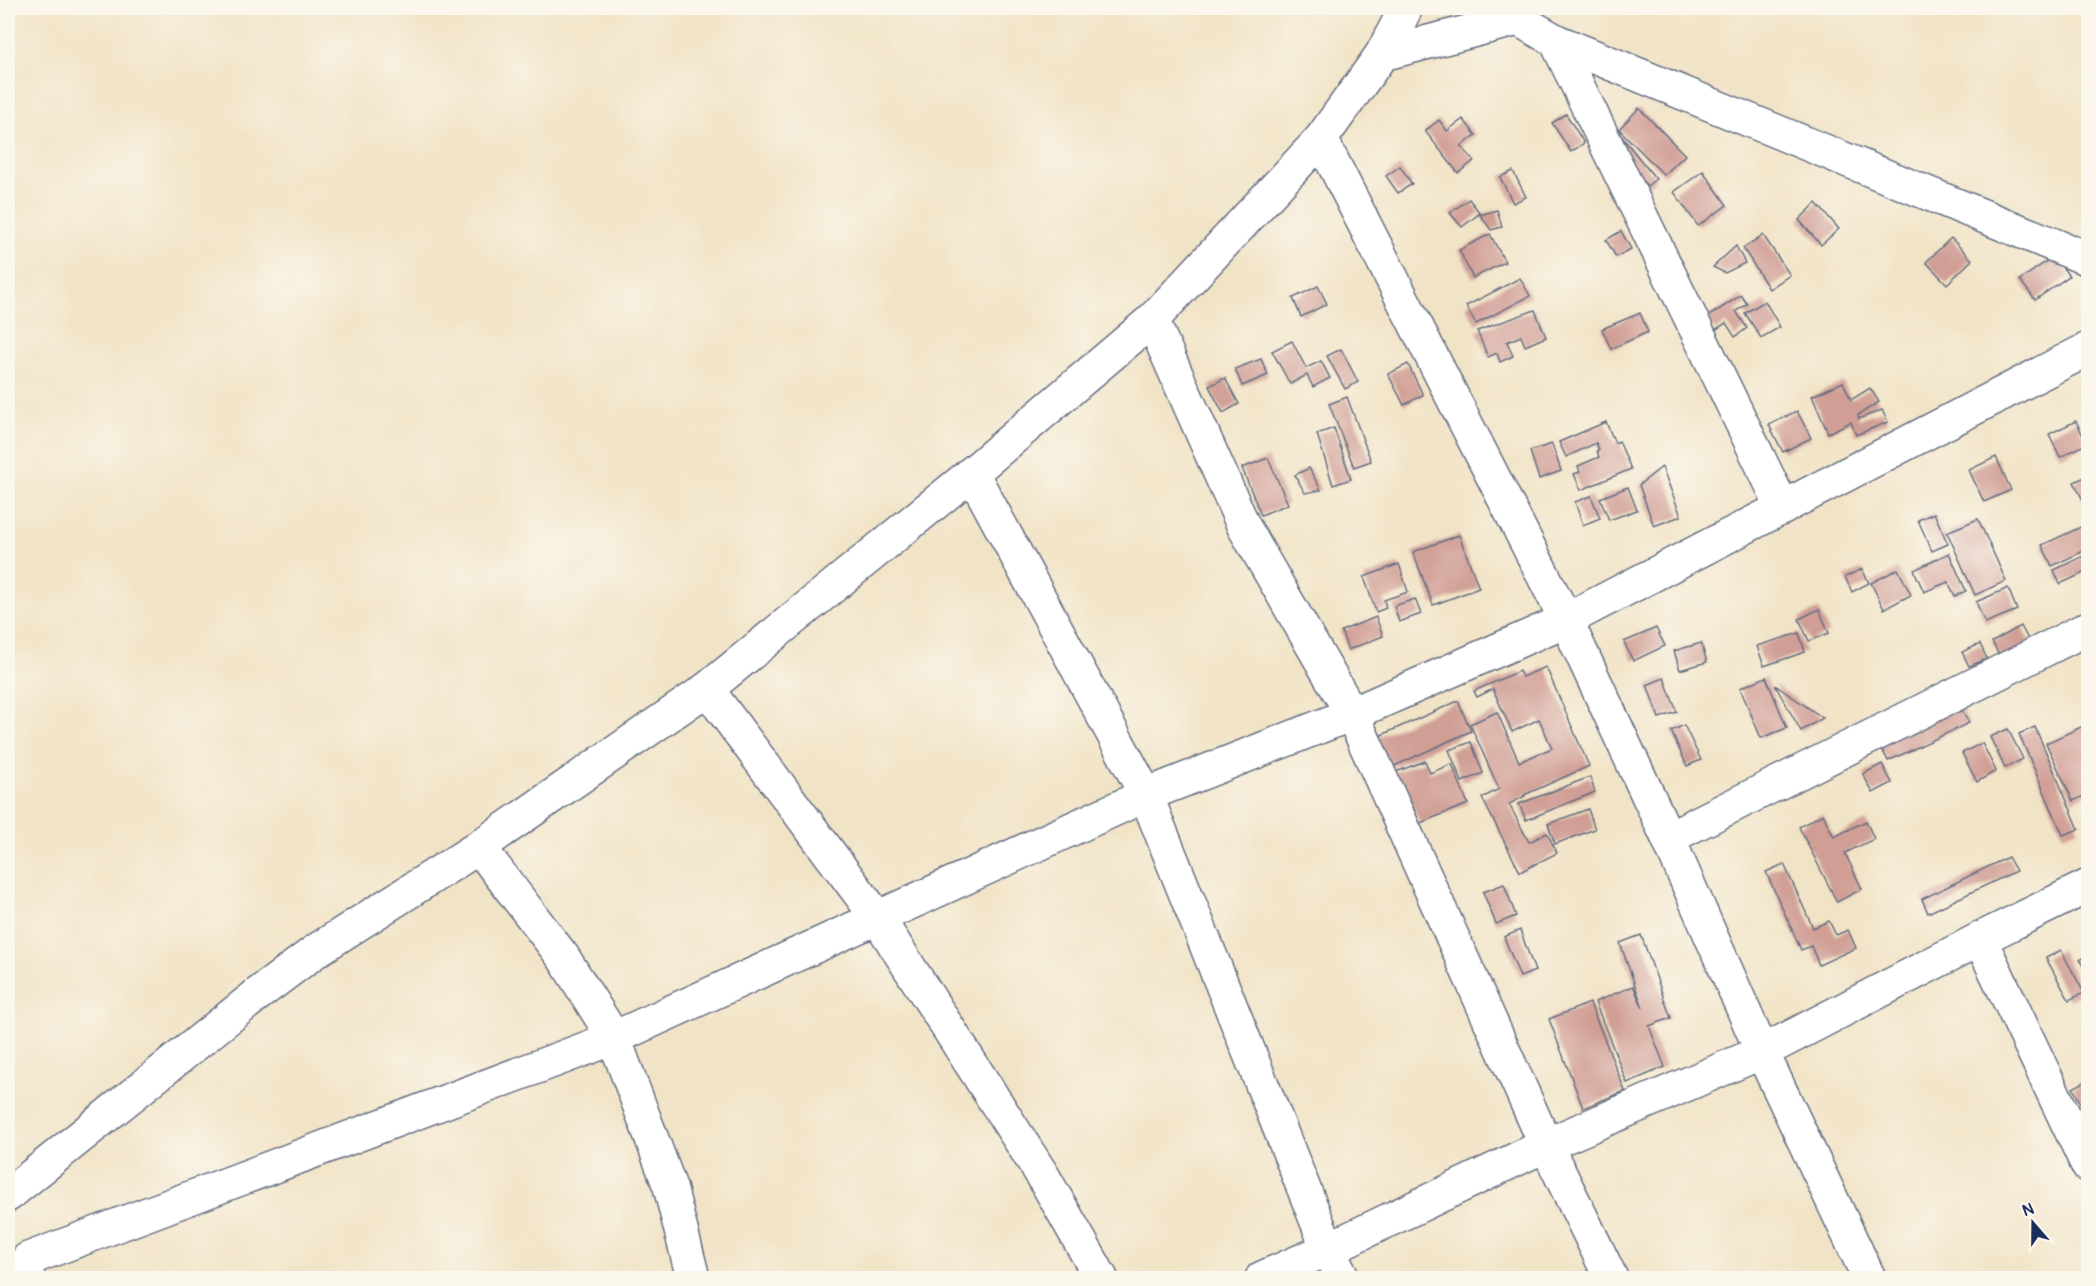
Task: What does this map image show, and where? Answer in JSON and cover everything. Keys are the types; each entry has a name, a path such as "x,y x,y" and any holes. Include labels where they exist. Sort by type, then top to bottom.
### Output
{"street":[{"path":"8,1195 258,994 317,950 479,847 707,689 972,473 1152,320 1321,139 1382,54 1406,8"},
{"path":"1382,54 1513,13 1556,41 2088,259"},
{"path":"1556,41 1783,508"},
{"path":"1321,139 1566,620 1668,838 1762,1053 1869,1278"},
{"path":"1152,320 1244,527 1352,714 1546,1145 1611,1278"},
{"path":"27,1278 28,1259 614,1038 1146,795 1352,714 1566,620 2088,349"},
{"path":"972,473 1146,795 1328,1249 1343,1278"},
{"path":"1668,838 2088,628"},
{"path":"707,689 877,917 1042,1176 1101,1278"},
{"path":"479,847 564,957 614,1038 670,1186 693,1278"},
{"path":"1262,1278 1546,1145 1762,1053 1980,939 2088,886"},
{"path":"1980,939 2088,1167"}],"building":[{"path":"1639,108 1685,155 1664,175 1619,129"},
{"path":"1566,114 1584,143 1571,152 1552,123"},
{"path":"1463,119 1476,135 1461,146 1474,161 1458,173 1425,131 1439,120 1447,131"},
{"path":"1617,131 1656,179 1647,186 1608,138"},
{"path":"1400,166 1412,184 1398,193 1386,176"},
{"path":"1513,171 1526,197 1513,203 1500,177"},
{"path":"1703,171 1727,205 1698,226 1674,192"},
{"path":"1469,199 1480,213 1462,227 1450,213"},
{"path":"1816,203 1839,229 1821,245 1799,220"},
{"path":"1497,210 1502,227 1491,230 1480,215"},
{"path":"1621,231 1631,249 1616,257 1606,240"},
{"path":"1490,234 1505,262 1473,278 1459,250"},
{"path":"1763,235 1790,275 1769,289 1743,248"},
{"path":"1951,238 1972,260 1947,284 1926,262"},
{"path":"1736,246 1745,263 1725,273 1713,267"},
{"path":"2054,256 2069,276 2035,300 2020,280"},
{"path":"1520,278 1530,296 1476,324 1466,306"},
{"path":"1318,286 1327,304 1301,317 1293,298"},
{"path":"1741,295 1747,304 1736,311 1747,328 1735,337 1726,323 1715,330 1706,318"},
{"path":"1765,301 1780,327 1761,338 1745,313"},
{"path":"1535,310 1546,337 1525,346 1521,336 1507,342 1513,356 1500,362 1497,353 1488,357 1477,331"},
{"path":"1640,313 1648,332 1611,349 1602,329"},
{"path":"1292,341 1306,368 1321,361 1330,378 1313,387 1307,375 1290,384 1272,351"},
{"path":"1341,349 1358,382 1345,389 1327,356"},
{"path":"1261,359 1268,375 1242,386 1235,369"},
{"path":"1408,364 1423,395 1404,405 1388,374"},
{"path":"1225,378 1239,404 1223,413 1209,386"},
{"path":"1843,382 1851,400 1870,388 1879,402 1858,415 1859,419 1882,410 1888,422 1856,435 1851,422 1828,433 1812,396"},
{"path":"1347,397 1371,461 1354,467 1329,404"},
{"path":"1797,411 1811,438 1783,452 1769,425"},
{"path":"2076,421 2087,444 2060,457 2049,434"},
{"path":"1606,422 1615,443 1619,441 1631,469 1581,490 1574,474 1580,472 1578,466 1599,457 1596,443 1566,457 1559,442"},
{"path":"1334,428 1351,479 1333,485 1317,434"},
{"path":"1552,444 1561,471 1539,479 1530,451"},
{"path":"1996,457 2011,490 1984,502 1969,470"},
{"path":"1268,458 1288,504 1261,515 1242,468"},
{"path":"1662,467 1681,516 1654,526 1639,485"},
{"path":"1309,468 1321,490 1305,493 1295,475"},
{"path":"2087,476 2088,500 2084,502 2074,482"},
{"path":"1628,487 1637,510 1609,520 1600,498"},
{"path":"1591,496 1600,518 1583,525 1575,502"},
{"path":"1934,513 1948,544 1932,551 1918,520"},
{"path":"1978,519 2006,581 1975,595 1947,532"},
{"path":"2083,526 2088,538 2088,549 2052,566 2042,545"},
{"path":"1459,535 1479,588 1433,605 1413,552"},
{"path":"1949,553 1966,591 1955,596 1948,582 1924,592 1914,570"},
{"path":"2088,554 2088,571 2060,584 2054,570"},
{"path":"1399,564 1408,592 1384,600 1386,608 1376,612 1364,577"},
{"path":"1862,569 1869,583 1852,592 1845,577"},
{"path":"1898,569 1911,595 1884,609 1871,583"},
{"path":"2008,588 2017,610 1985,623 1976,602"},
{"path":"1415,599 1421,614 1399,622 1394,606"},
{"path":"1819,609 1829,633 1809,641 1799,619"},
{"path":"1376,617 1383,636 1348,650 1341,631"},
{"path":"2021,626 2033,649 2004,664 1992,642"},
{"path":"1656,628 1665,646 1633,661 1624,642"},
{"path":"1799,633 1805,652 1764,666 1757,646"},
{"path":"1701,643 1707,662 1680,670 1674,651"},
{"path":"1980,644 1987,659 1969,666 1962,652"},
{"path":"1546,667 1589,766 1509,804 1529,842 1547,833 1557,853 1520,872 1482,798 1499,789 1470,724 1497,712 1519,762 1552,748 1539,719 1512,732 1493,689 1477,697 1474,691 1519,671 1522,677"},
{"path":"1766,677 1787,728 1761,738 1740,688"},
{"path":"1664,678 1677,712 1659,718 1647,685"},
{"path":"1775,685 1823,718 1801,731"},
{"path":"1458,701 1471,731 1390,768 1377,737"},
{"path":"1959,704 1969,723 1888,761 1879,743"},
{"path":"2088,724 2088,794 2073,801 2046,743"},
{"path":"1684,725 1701,760 1687,766 1671,731"},
{"path":"2035,727 2079,829 2063,835 2019,734"},
{"path":"2008,729 2023,759 2005,768 1990,737"},
{"path":"1471,742 1483,773 1462,782 1449,750"},
{"path":"1982,743 1996,771 1977,782 1962,753"},
{"path":"1425,761 1430,773 1452,764 1468,804 1420,823 1408,796 1402,798 1393,773"},
{"path":"1882,764 1892,783 1873,793 1863,774"},
{"path":"1590,777 1595,792 1526,820 1519,804"},
{"path":"1588,809 1595,829 1555,844 1548,824"},
{"path":"1823,814 1834,837 1866,821 1874,839 1845,853 1862,889 1837,902 1799,827"},
{"path":"2008,857 2016,871 1928,913 1922,899"},
{"path":"1784,864 1813,928 1829,921 1836,935 1848,930 1856,948 1819,965 1811,946 1801,950 1766,872"},
{"path":"1504,884 1516,916 1496,924 1483,892"},
{"path":"1520,930 1535,971 1520,977 1504,937"},
{"path":"1641,935 1671,1018 1649,1026 1665,1067 1627,1083 1595,1002 1633,986 1643,1008 1620,943"},
{"path":"2061,950 2084,993 2069,1000 2046,958"},
{"path":"2088,955 2088,976 2080,960"},
{"path":"1590,1003 1625,1091 1583,1108 1549,1019"},
{"path":"2088,1080 2088,1117 2073,1088"}]}
